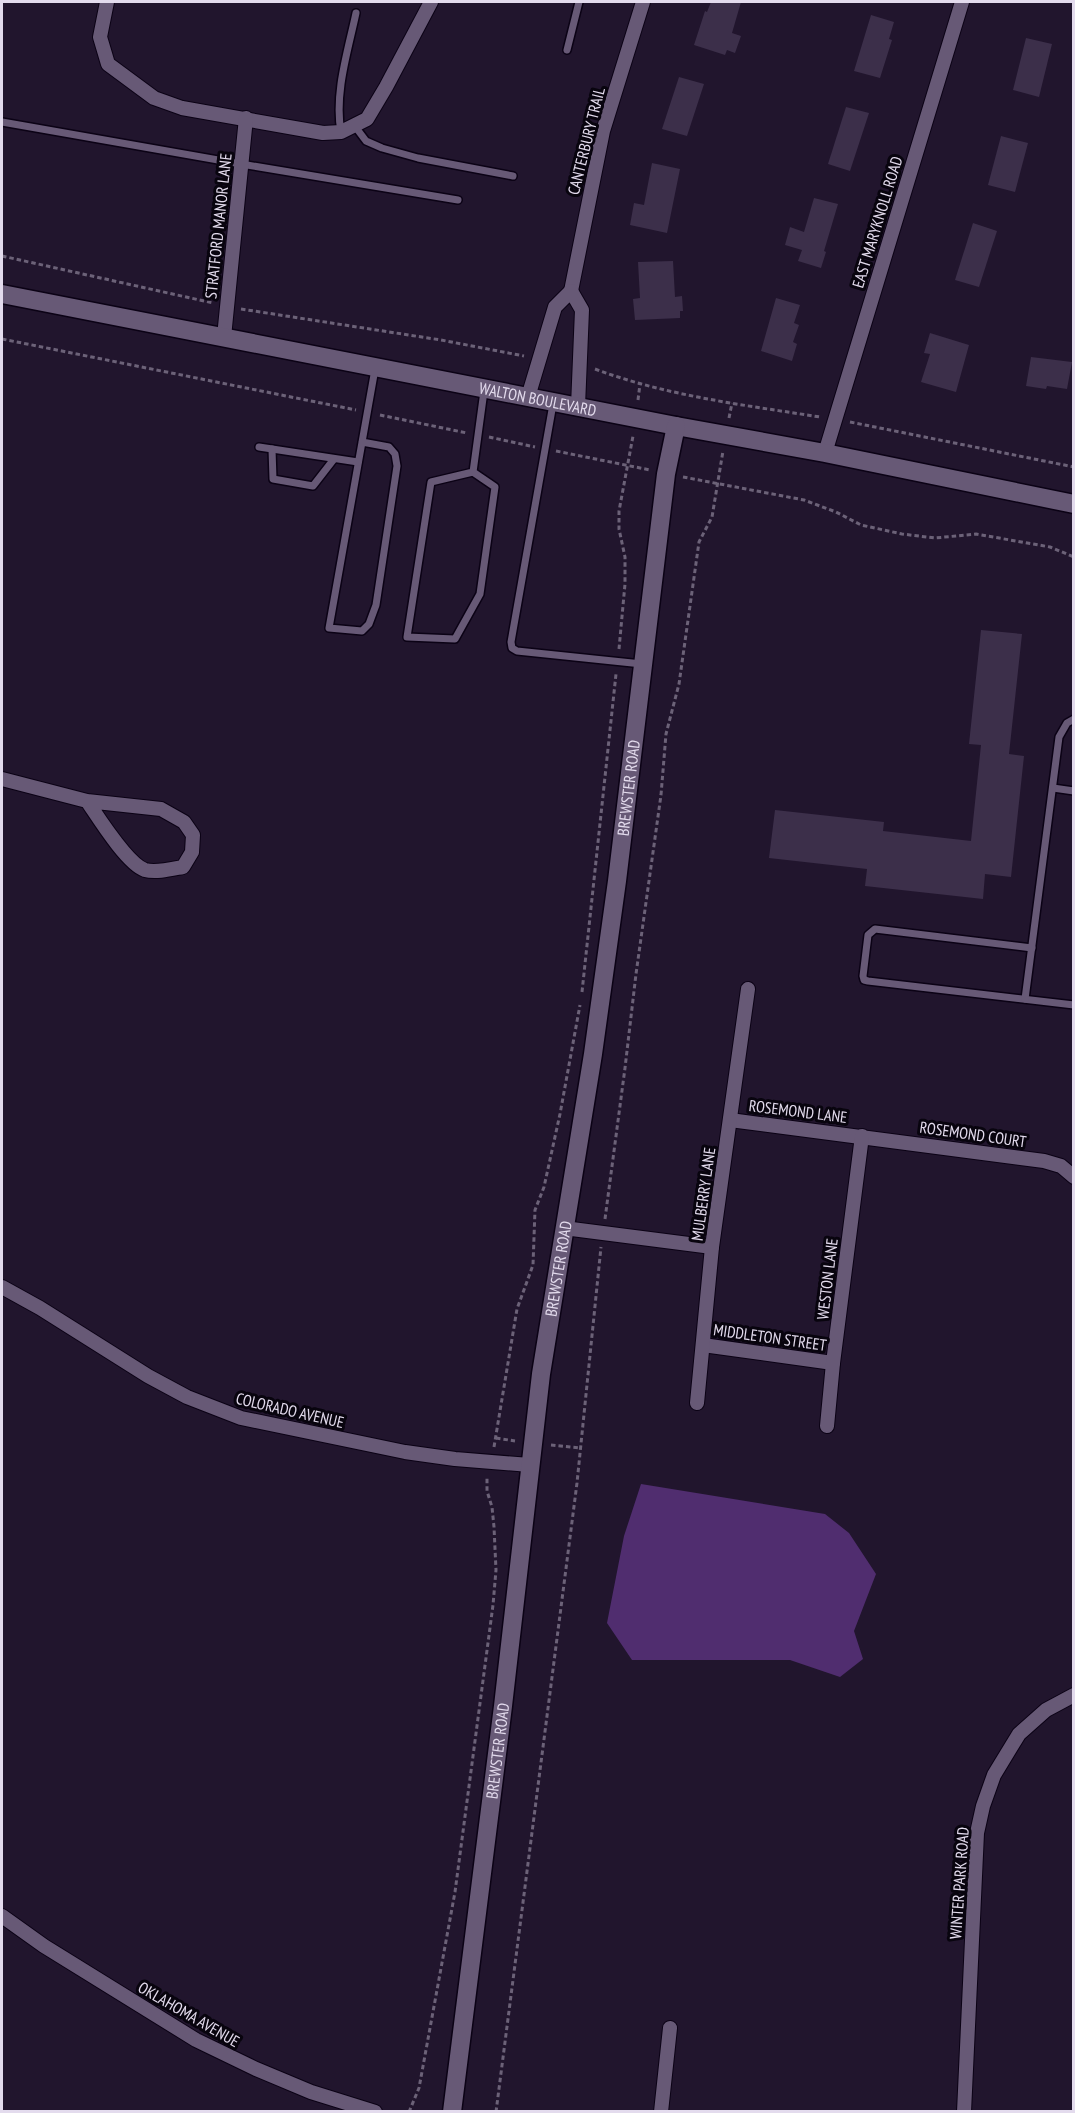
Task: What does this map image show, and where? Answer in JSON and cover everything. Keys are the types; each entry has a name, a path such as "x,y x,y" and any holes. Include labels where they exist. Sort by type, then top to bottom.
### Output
{"street":[{"path":"107,2 99,37 108,64 154,98 182,108 322,133 341,132 367,118 431,2"},
{"name":"CANTERBURY TRAIL","path":"578,406 582,310 572,291 591,183 603,131 643,2"},
{"name":"EAST MARYKNOLL ROAD","path":"825,453 962,2"},
{"name":"STRATFORD MANOR LANE","path":"224,337 246,118"},
{"path":"528,397 555,307 572,291"},
{"name":"WALTON BOULEVARD","path":"2,294 825,453 1074,504"},
{"name":"BREWSTER ROAD","path":"452,2112 503,1706 541,1374 595,1042 666,474 676,426"},
{"path":"2,779 87,801 161,808 184,822 193,835 192,852 183,867 144,870 107,832 87,801"},
{"name":"MULBERRY LANE","path":"697,1403 712,1247 748,989"},
{"name":"ROSEMOND LANE","path":"730,1120 862,1136"},
{"name":"ROSEMOND COURT","path":"862,1136 1044,1161 1061,1166 1074,1178"},
{"name":"WESTON LANE","path":"827,1426 862,1136"},
{"path":"564,1228 712,1247"},
{"name":"COLORADO AVENUE","path":"2,1287 177,1392 241,1418 405,1452 454,1459 530,1465"},
{"name":"MIDDLETON STREET","path":"703,1345 833,1363"},
{"name":"WINTER PARK ROAD","path":"964,2112 977,1833 983,1806 994,1775 1019,1734 1047,1710 1074,1695"},
{"name":"OKLAHOMA AVENUE","path":"2,1916 148,2012 195,2040 311,2092 375,2112"},
{"path":"661,2112 670,2028"}],"lane":[{"path":"567,50 579,2"},
{"path":"341,132 338,117 340,86 356,13"},
{"path":"2,122 458,200"},
{"path":"354,124 366,141 382,148 418,158 513,176"},
{"path":"362,441 389,447 395,454 397,466 376,605 369,624 362,631 329,628 375,367"},
{"path":"473,472 485,388"},
{"path":"553,402 511,642 512,648 517,651 644,664"},
{"path":"260,447 358,462"},
{"path":"272,449 273,479 313,486 334,459"},
{"path":"473,472 495,487 480,594 455,639 407,637 430,482 473,472"},
{"path":"1025,999 1059,737 1067,723 1074,719"},
{"path":"1053,788 1074,791"},
{"path":"1032,948 875,929 868,935 863,975 864,980 868,981 1074,1005"}],"path":[{"path":"409,2112 418,2088 455,1892 478,1725 496,1570 494,1527 486,1480 496,1438 517,1309 533,1265 535,1210 544,1187 554,1145 581,999 625,584 625,557 619,529 619,511 628,466"},
{"path":"496,2112 577,1482 603,1233 626,1068 636,974 662,795 666,734 679,684 699,542 712,517 717,483"}],"shaded area":[{"path":"641,1484 825,1514 849,1533 876,1574 854,1631 863,1659 840,1677 790,1660 632,1660 607,1623 624,1536"}],"building":[{"path":"711,2 741,2 732,33 741,36 735,53 727,50 725,55 694,45 705,11 707,12"},
{"path":"871,15 894,22 889,39 892,40 880,78 854,71"},
{"path":"1026,38 1052,44 1039,97 1013,90"},
{"path":"679,77 704,84 687,136 662,129"},
{"path":"846,107 869,113 850,171 828,164"},
{"path":"1001,136 1028,143 1015,192 988,185"},
{"path":"652,163 680,169 667,233 630,225 634,203 644,205"},
{"path":"814,198 838,204 821,268 798,261 802,250 785,245 790,227 804,232"},
{"path":"973,223 997,231 979,287 955,280"},
{"path":"673,261 675,297 682,296 683,311 680,311 680,318 635,320 633,299 640,298 638,262"},
{"path":"776,298 800,305 794,323 799,325 793,342 797,344 792,361 761,351"},
{"path":"930,333 969,345 956,392 921,382 930,354 924,353"},
{"path":"1031,357 1072,362 1067,389 1026,386"},
{"path":"981,630 1022,634 1009,754 1024,756 1011,877 985,874 983,899 865,886 867,869 769,858 775,810 884,822 883,831 971,841 981,745 969,744"}]}
